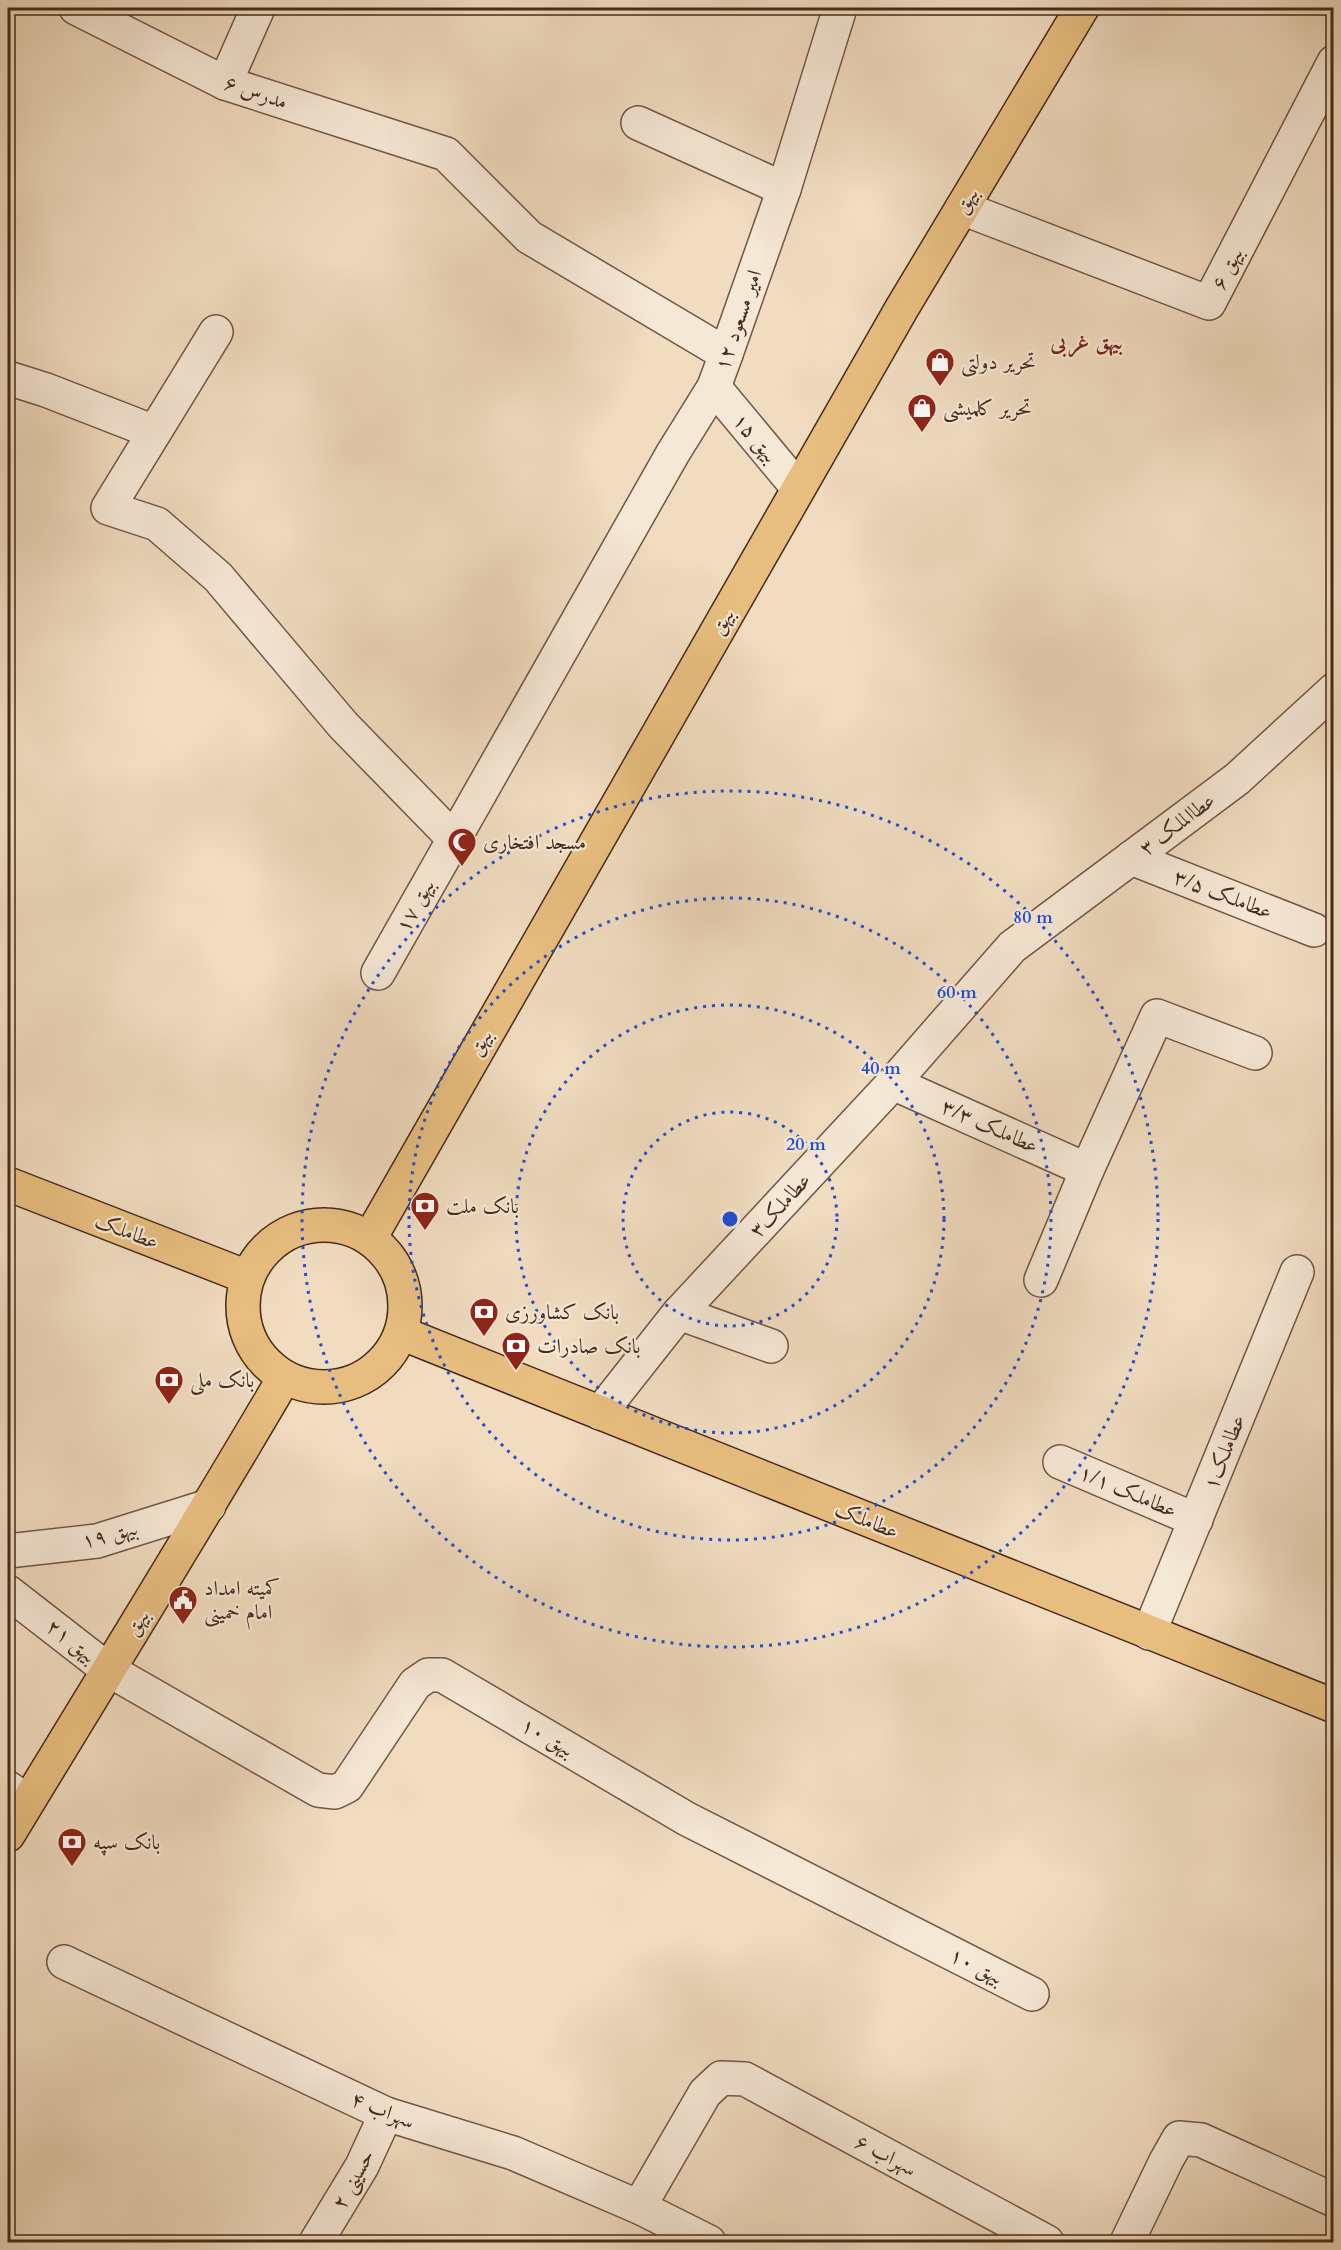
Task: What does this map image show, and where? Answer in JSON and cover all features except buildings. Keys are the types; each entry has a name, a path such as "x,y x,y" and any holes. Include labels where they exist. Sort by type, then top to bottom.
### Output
{"main road":[{"name":"بیهق","path":"369,1238 798,488 1082,8"},
{"name":"عطاملک","path":"8,1184 247,1277"},
{"path":"323,1224 348,1227 369,1238 387,1254 401,1278 406,1306 401,1334 387,1358 365,1376 339,1387 311,1387 284,1378 266,1364 252,1345 244,1323 242,1300 247,1277 259,1256 277,1239 299,1228 323,1224"},
{"name":"عطاملک","path":"401,1334 1334,1706"},
{"name":"بیهق","path":"8,1835 18,1794 107,1669 209,1506 284,1378"}],"street":[{"name":"مدرس ۶","path":"76,8 225,83 446,154 529,237 726,354"},
{"path":"225,83 258,8"},
{"name":"امیر مسعود ۱۲","path":"453,838 673,453 714,387 784,189 840,8"},
{"name":"بیهق ۶","path":"962,208 1209,303 1334,62"},
{"path":"638,123 784,189"},
{"path":"216,332 108,508 157,524 218,577 343,725 453,838"},
{"path":"8,378 46,390 154,432"},
{"name":"بیهق ۱۵","path":"714,387 798,488"},
{"name":"عطاالملک ۳","path":"1012,947 1237,779 1334,690"},
{"name":"بیهق ۱۷","path":"378,973 453,838"},
{"name":"عطاملک ۳/۵","path":"1131,858 1314,930"},
{"name":"عطاملک۳","path":"600,1413 679,1313 893,1083 1012,947"},
{"path":"1041,1280 1087,1170 1157,1016 1255,1053"},
{"name":"عطاملک ۳/۳","path":"893,1083 1087,1170"},
{"name":"عطاملک۱","path":"1149,1633 1297,1272"},
{"path":"679,1313 771,1346"},
{"name":"عطاملک ۱/۱","path":"1060,1462 1196,1520"},
{"name":"بیهق ۱۹","path":"8,1551 97,1541 209,1506"},
{"name":"بیهق ۲۱","path":"8,1592 107,1669"},
{"name":"بیهق ۱۰","path":"107,1669 318,1790 335,1792 347,1786 415,1684 428,1676 442,1675 687,1819 1032,1994"},
{"name":"سهراب ۴","path":"64,1962 386,2114 513,2153 639,2207 709,2242"},
{"name":"سهراب ۶","path":"639,2207 705,2093 721,2078 745,2079 1047,2242"},
{"name":"حسینی ۲","path":"316,2242 362,2166 386,2114"},
{"path":"1127,2242 1179,2138 1201,2140 1334,2200"}],"place":[{"name":"تحریر دولتی","path":"940,388"},
{"name":"تحریر کلمیشی","path":"922,434"},
{"name":"مسجد افتخاری","path":"462,868"},
{"name":"بانک ملت","path":"425,1232"},
{"name":"بانک کشاورزی","path":"484,1338"},
{"name":"بانک صادرات","path":"516,1372"},
{"name":"بانک ملی","path":"169,1406"},
{"name":"کمیته امداد امام خمینی","path":"183,1626"},
{"name":"بانک سپه","path":"72,1868"}],"district":[{"name":"بیهق غربی","path":"1087,341"}]}
